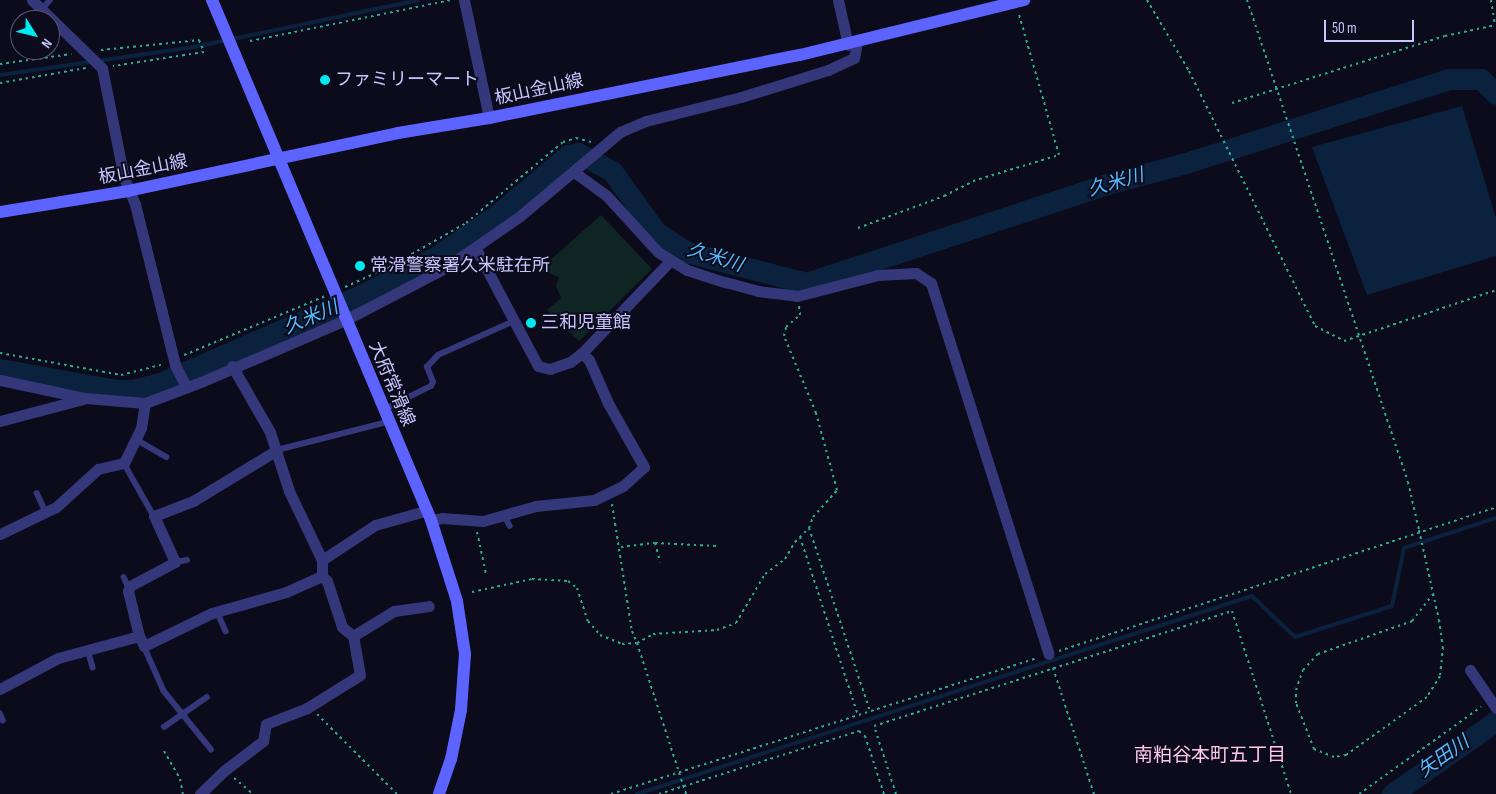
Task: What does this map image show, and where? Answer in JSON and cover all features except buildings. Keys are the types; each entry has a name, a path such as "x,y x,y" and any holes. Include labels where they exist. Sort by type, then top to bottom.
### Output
{"main road":[{"name":"大府常滑線","path":"212,0 428,516 457,601 465,654 461,710 451,759 439,794"},
{"name":"板山金山線","path":"0,212 128,191 398,133 489,118 852,44 1020,1"}],"street":[{"path":"464,0 489,118"},
{"path":"0,380 85,398 145,403 185,384 345,320 445,268 476,249 574,172 620,132 646,121 741,97 828,70 854,58 852,44 838,0"},
{"path":"60,29 82,49 93,56 102,68 128,191 134,204 174,362 185,384"},
{"path":"574,172 606,196 670,261 687,270 758,291 797,296 878,275 916,273 930,282 1049,654"},
{"path":"476,249 542,369 570,362 582,353 670,261"},
{"path":"322,560 375,525 428,516 474,521 508,521 532,503 594,500 610,494 634,479 644,467 608,403 589,360 582,353"},
{"path":"200,794 225,770 264,740 266,724 310,706 360,676 353,636 342,627 327,581 322,576 322,560 298,513 277,450 260,411 232,366"},
{"path":"0,421 85,398"},
{"path":"0,534 56,508 98,468 124,463 137,440 145,403"},
{"path":"277,450 193,502 154,516 175,562 129,588 139,636 144,646 217,611 286,592 322,576"},
{"path":"353,636 394,611 429,606"},
{"path":"0,689 58,658 139,636"},
{"path":"1470,670 1493,704"}],"lane":[{"path":"41,10 50,0"},
{"path":"383,410 431,386 433,382 427,367 438,355 514,321"},
{"path":"277,450 388,422"},
{"path":"137,440 166,457"},
{"path":"124,463 154,516"},
{"path":"37,493 46,512"},
{"path":"175,562 187,560"},
{"path":"124,577 129,588"},
{"path":"217,611 226,631"},
{"path":"144,646 164,692 183,712 211,749"},
{"path":"88,650 93,667"},
{"path":"164,727 207,697"},
{"path":"0,713 3,720"}],"path":[{"path":"250,41 454,0"},
{"path":"1147,0 1189,71 1315,326 1338,340 1359,337 1496,290"},
{"path":"1247,0 1276,87 1289,119 1399,455 1419,530 1433,594 1443,660 1435,688 1346,755 1334,757 1314,749 1296,703 1296,690 1303,670 1318,654 1412,621 1433,594"},
{"path":"1232,103 1276,87 1495,25 1491,0"},
{"path":"858,228 944,196 973,181 1059,155 1020,1"},
{"path":"0,83 204,52 199,40 98,50 93,56"},
{"path":"0,64 74,54 82,49"},
{"path":"0,353 121,375 150,370 174,362 292,312 389,267 446,236 486,208 563,142 576,138 602,147"},
{"path":"472,592 532,579 568,581 577,588 588,621 600,635 622,644 637,643 653,634 717,630 731,626 745,611 765,574 785,559 799,537 809,528 813,516 837,490 819,421 784,336 786,327 800,315 797,296"},
{"path":"610,494 621,547 632,631 686,794"},
{"path":"612,794 1049,654 1419,530 1496,507"},
{"path":"474,521 486,574"},
{"path":"809,528 870,711"},
{"path":"799,537 858,715"},
{"path":"621,547 655,543 717,546"},
{"path":"655,543 660,562"},
{"path":"896,794 874,726 1232,611 1291,794"},
{"path":"1049,654 1094,794"},
{"path":"1359,794 1493,704"},
{"path":"310,706 397,794"},
{"path":"659,794 862,731 884,794"},
{"path":"164,752 180,779 183,794"},
{"path":"225,770 253,794"}],"green space":[{"path":"601,215 652,269 579,341 547,310 561,298 556,286 559,277 539,270"}],"water":[{"path":"1462,106 1496,218 1496,256 1367,295 1312,147"}],"waterway":[{"path":"0,75 194,47 418,0"},
{"name":"久米川","path":"0,369 115,390 133,390 160,383 357,297 437,256 498,214 568,155 578,153 612,171 656,232 687,252 806,283 1107,184 1186,163 1450,79 1481,79 1496,94"},
{"path":"637,794 1252,596 1295,637 1392,606 1404,548 1496,518"},
{"name":"矢田川","path":"1392,794 1496,721"}],"place":[{"name":"ファミリーマート","path":"325,80"},
{"name":"常滑警察署久米駐在所","path":"360,266"},
{"name":"三和児童館","path":"531,323"}],"district":[{"name":"南粕谷本町五丁目","path":"1210,756"}]}
